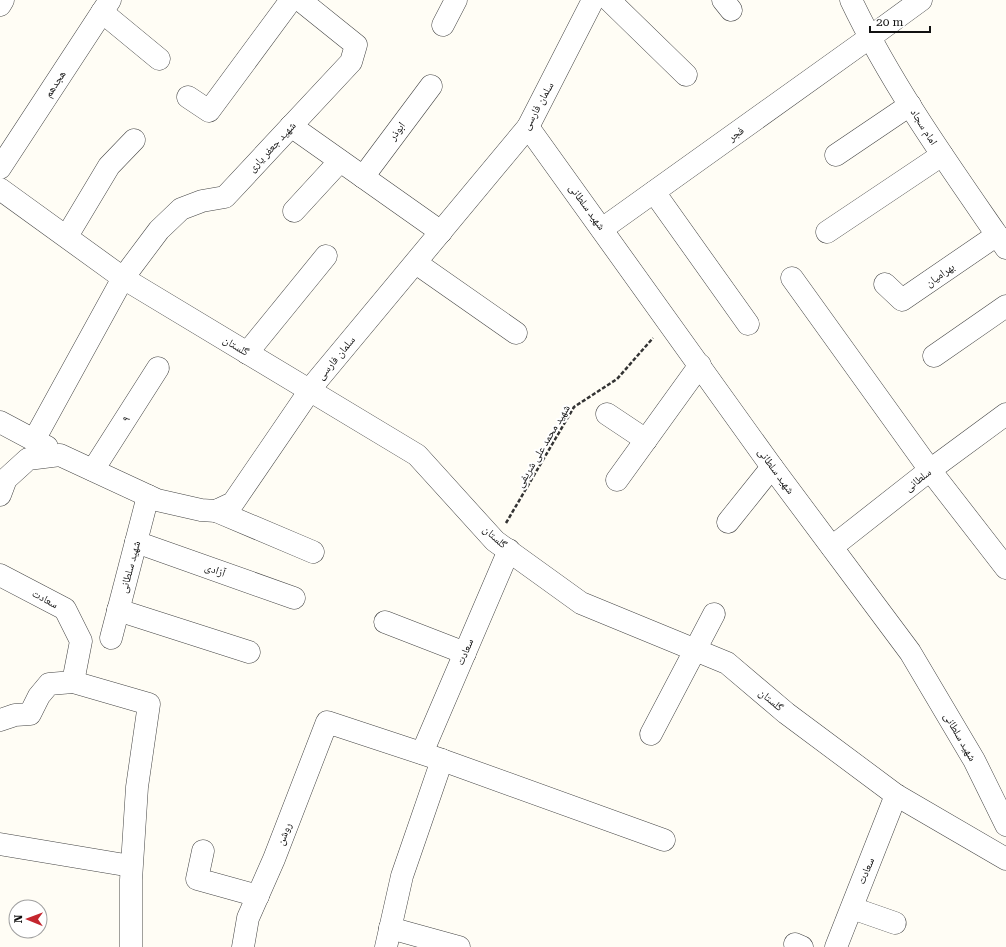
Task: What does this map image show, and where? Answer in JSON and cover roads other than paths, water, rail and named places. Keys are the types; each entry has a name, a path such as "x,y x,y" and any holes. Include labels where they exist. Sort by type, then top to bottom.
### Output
{"street":[{"path":"0,5 3,0"},
{"path":"188,98 209,111 291,0"},
{"name":"شهید جعفر یاری","path":"34,440 122,278 159,230 181,209 202,201 225,197 351,62 356,45 300,0"},
{"path":"442,25 456,0"},
{"name":"سلمان فارسی","path":"216,511 234,503 315,383 528,127 593,0"},
{"path":"609,0 686,75"},
{"name":"امام سجاد","path":"851,0 869,38 910,105 942,155 1002,242"},
{"name":"فجر","path":"602,229 921,0"},
{"path":"106,6 159,59"},
{"name":"هجدهم","path":"0,168 106,6"},
{"name":"ابوذر","path":"363,177 431,86"},
{"path":"836,155 910,105"},
{"path":"291,126 441,232"},
{"name":"شهید سلطانی","path":"528,127 772,467 910,652 974,760 1006,825"},
{"path":"67,236 109,166 134,140"},
{"path":"827,232 942,155"},
{"path":"294,211 340,161"},
{"name":"گلستان","path":"0,189 67,236 122,278 417,455 502,545 581,603 727,664 786,713 896,794 1006,859"},
{"path":"654,192 748,324"},
{"name":"بهرامیان","path":"885,284 902,300 1002,242"},
{"path":"247,352 326,256"},
{"path":"416,263 516,333"},
{"path":"792,278 930,470 1006,568"},
{"path":"934,356 1006,306"},
{"path":"617,480 700,365"},
{"name":"۹","path":"94,470 158,368"},
{"path":"607,414 646,440"},
{"name":"سلطانی","path":"832,547 930,470 1006,414"},
{"path":"0,422 60,455 157,500 201,510 216,511 314,552"},
{"path":"0,496 6,479 28,459 60,455"},
{"path":"727,521 772,467"},
{"name":"شهید سلطانی","path":"111,638 148,496"},
{"name":"آزادی","path":"136,542 294,598"},
{"name":"سعادت","path":"460,947 388,938 432,757 465,653 502,545"},
{"name":"سعادت","path":"0,575 65,610 81,641 73,682"},
{"path":"118,610 249,652"},
{"path":"651,734 714,614"},
{"path":"385,622 465,653"},
{"path":"0,720 15,715 30,714 39,696 49,684 73,682 149,704 137,787 131,866 131,947"},
{"name":"روشن","path":"243,947 248,918 274,859 327,722 432,757"},
{"path":"432,757 664,840"},
{"name":"سعادت","path":"836,947 896,794"},
{"path":"0,844 131,866"},
{"path":"203,851 197,880 258,896"},
{"path":"852,908 895,923"}]}
